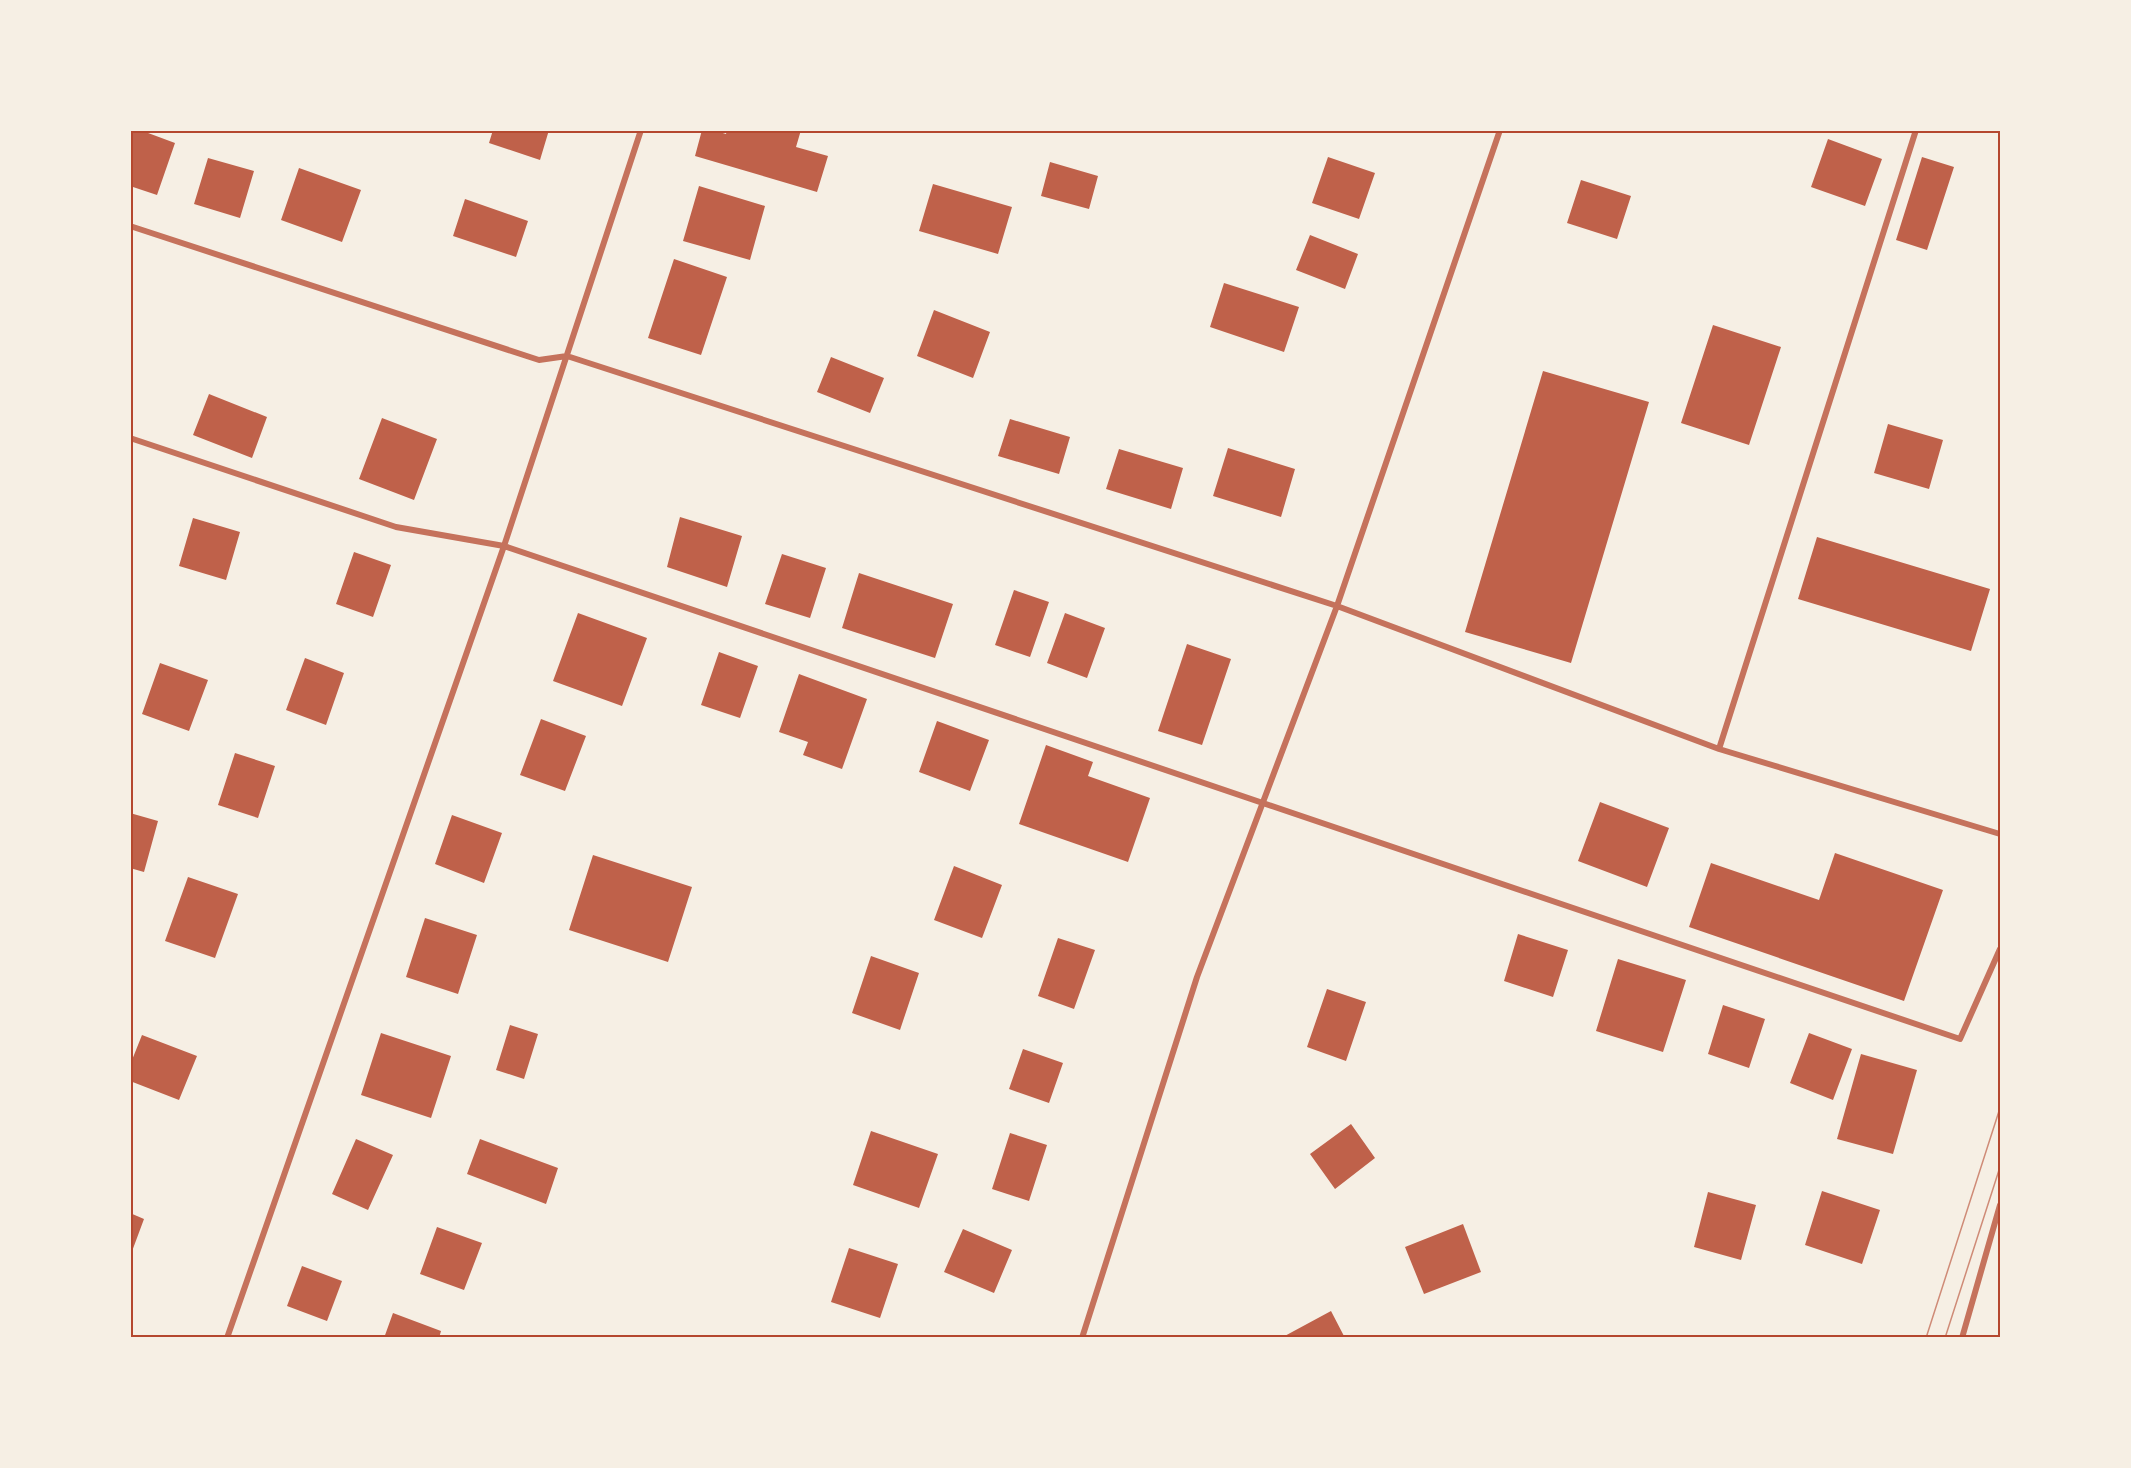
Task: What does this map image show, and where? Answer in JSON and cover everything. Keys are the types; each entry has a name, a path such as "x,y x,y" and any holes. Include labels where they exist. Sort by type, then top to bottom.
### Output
{"street":[{"path":"227,1338 504,546 641,130"},
{"path":"1082,1338 1197,977 1337,606 1500,130"},
{"path":"1719,749 1916,130"},
{"path":"130,226 539,360 567,357 1337,606 1719,749 2001,834"},
{"path":"130,438 396,527 504,546 1960,1039 2001,949"},
{"path":"1962,1338 2001,1205"}],"building":[{"path":"130,130 140,130 175,143 157,195 130,186"},
{"path":"493,130 549,130 540,160 489,143"},
{"path":"702,130 713,130 726,134 727,130 801,130 796,147 828,156 817,192 695,156"},
{"path":"1828,139 1882,159 1865,206 1811,187"},
{"path":"1328,157 1375,173 1359,219 1312,203"},
{"path":"1922,157 1954,167 1927,250 1896,240"},
{"path":"208,158 254,171 240,218 194,204"},
{"path":"1050,162 1098,176 1089,209 1041,196"},
{"path":"299,168 361,190 342,242 281,220"},
{"path":"1581,180 1631,196 1617,239 1567,223"},
{"path":"933,184 1012,207 998,254 919,231"},
{"path":"699,186 765,206 750,260 683,241"},
{"path":"465,199 528,221 516,257 453,236"},
{"path":"1310,235 1358,254 1345,289 1296,270"},
{"path":"674,259 727,277 701,355 648,338"},
{"path":"1224,283 1299,307 1284,352 1210,327"},
{"path":"934,310 990,332 973,378 917,356"},
{"path":"1713,325 1781,347 1749,445 1681,423"},
{"path":"831,357 884,378 870,413 817,392"},
{"path":"1543,371 1649,402 1571,663 1465,632"},
{"path":"209,394 267,417 252,458 193,435"},
{"path":"382,418 437,439 414,500 359,479"},
{"path":"1010,419 1070,437 1059,474 998,456"},
{"path":"1888,424 1943,440 1929,489 1874,473"},
{"path":"1228,448 1295,469 1281,517 1213,496"},
{"path":"1119,449 1183,468 1171,509 1106,489"},
{"path":"680,517 742,536 727,587 667,567"},
{"path":"193,518 240,532 226,580 179,566"},
{"path":"1817,537 1990,589 1971,651 1798,599"},
{"path":"354,552 391,565 373,617 336,604"},
{"path":"782,554 826,568 810,618 765,604"},
{"path":"859,573 953,604 935,658 842,628"},
{"path":"1014,590 1049,602 1030,657 995,645"},
{"path":"578,613 647,638 622,706 553,681"},
{"path":"1065,613 1105,628 1087,678 1047,663"},
{"path":"1187,644 1231,659 1202,745 1158,731"},
{"path":"719,652 758,666 740,718 701,705"},
{"path":"305,658 344,673 326,725 286,710"},
{"path":"160,663 208,680 189,731 142,714"},
{"path":"799,674 867,699 842,769 803,755 808,742 779,732"},
{"path":"541,719 586,736 565,791 520,775"},
{"path":"937,721 989,740 970,791 919,772"},
{"path":"1046,745 1093,762 1088,776 1150,798 1128,862 1019,824"},
{"path":"235,753 275,766 258,818 218,805"},
{"path":"1600,802 1669,828 1647,887 1578,861"},
{"path":"130,813 158,821 144,872 130,868"},
{"path":"452,815 502,833 484,883 435,864"},
{"path":"1835,853 1943,890 1904,1001 1689,927 1711,863 1819,900"},
{"path":"593,855 692,887 668,962 569,930"},
{"path":"954,866 1002,885 982,938 934,920"},
{"path":"188,877 238,894 215,958 165,941"},
{"path":"425,918 477,935 458,994 406,977"},
{"path":"1518,934 1568,950 1553,997 1504,981"},
{"path":"1058,938 1095,950 1074,1009 1038,996"},
{"path":"871,956 919,973 900,1030 852,1013"},
{"path":"1618,959 1686,980 1663,1052 1596,1031"},
{"path":"1327,989 1366,1002 1346,1061 1307,1047"},
{"path":"1723,1005 1765,1019 1749,1068 1708,1054"},
{"path":"510,1025 538,1034 524,1079 496,1070"},
{"path":"381,1033 451,1056 431,1118 361,1095"},
{"path":"1809,1033 1852,1049 1833,1100 1790,1083"},
{"path":"142,1035 197,1056 179,1100 130,1081 130,1065"},
{"path":"1023,1049 1063,1063 1049,1103 1009,1089"},
{"path":"1861,1054 1917,1070 1893,1154 1837,1139"},
{"path":"1351,1124 1375,1158 1335,1189 1310,1154"},
{"path":"871,1131 938,1154 919,1208 853,1185"},
{"path":"1010,1133 1047,1145 1029,1201 992,1189"},
{"path":"356,1139 393,1155 368,1210 332,1194"},
{"path":"480,1139 558,1168 546,1204 467,1174"},
{"path":"1822,1191 1880,1210 1862,1264 1805,1245"},
{"path":"1708,1192 1756,1205 1741,1260 1694,1247"},
{"path":"130,1213 144,1219 131,1254 130,1254"},
{"path":"1463,1224 1481,1272 1424,1294 1405,1247"},
{"path":"437,1227 482,1243 464,1290 420,1274"},
{"path":"963,1229 1012,1250 994,1293 944,1272"},
{"path":"849,1248 898,1264 880,1318 831,1302"},
{"path":"302,1266 342,1281 327,1321 287,1306"},
{"path":"1331,1311 1345,1338 1281,1338"},
{"path":"393,1313 441,1331 439,1338 384,1338"}],"tram line":[{"path":"1926,1338 2000,1108"},
{"path":"1945,1338 2000,1167"}]}
